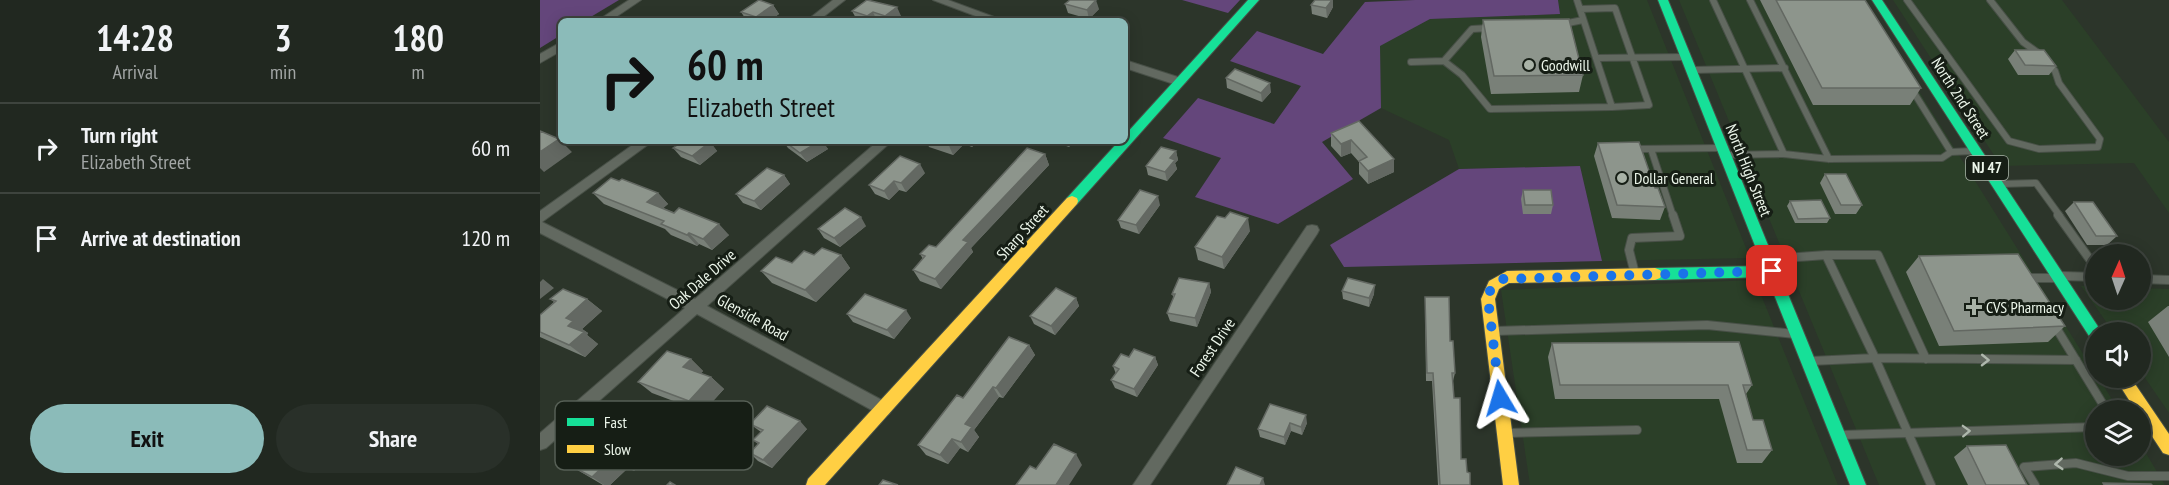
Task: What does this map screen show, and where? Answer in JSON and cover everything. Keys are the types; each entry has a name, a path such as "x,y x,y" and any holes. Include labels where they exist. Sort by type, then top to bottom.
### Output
{"street":[{"path":"607,18 636,0"},
{"path":"815,18 840,0"},
{"path":"939,0 991,18"},
{"name":"Sharp Street","path":"1128,139 1254,0"},
{"name":"North High Street","path":"1664,0 1858,485"},
{"name":"North 2nd Street","path":"1878,0 2087,322"},
{"path":"540,59 558,48"},
{"path":"1128,65 1180,82"},
{"path":"540,218 643,144"},
{"name":"Oak Dale Drive","path":"588,401 883,144"},
{"name":"Sharp Street","path":"814,485 1124,144"},
{"name":"Glenside Road","path":"540,227 697,307 884,409"},
{"name":"Forest Drive","path":"1141,485 1312,230"},
{"path":"1511,485 1492,332 1490,291 1496,283 1508,277 1635,274 1770,265"},
{"path":"2129,388 2168,443"},
{"name":"Oak Dale Drive","path":"540,443 555,430"}],"lane":[{"path":"1577,0 1612,107"},
{"path":"1713,0 1784,154"},
{"path":"1750,0 1829,159"},
{"path":"1907,0 2009,141 2016,146 2031,148 2098,147 2101,143 2100,139 2059,83 2055,71 2040,53 2023,42 1990,0"},
{"path":"1411,62 1444,61 1462,75 1490,109 1649,105 1615,8 1580,9"},
{"path":"1552,26 1583,20"},
{"path":"1444,61 1472,29 1495,28"},
{"path":"1596,58 1633,58 1744,69 1785,68"},
{"path":"1906,81 1951,152"},
{"path":"1635,274 1629,250 1632,238 1680,236 1651,149"},
{"path":"1620,150 1724,151 1829,159 1941,158 1951,152 1976,151"},
{"path":"1997,184 2036,183 2085,252"},
{"path":"1770,265 1826,255 1878,255 1926,359"},
{"path":"1826,255 1931,485"},
{"path":"2033,288 2027,278 2085,277"},
{"path":"2151,279 2169,280"},
{"path":"2051,319 2100,400"},
{"path":"1492,332 1707,326 1798,334"},
{"path":"1808,361 1875,358 2076,360"},
{"path":"1838,435 2085,427"},
{"path":"2151,429 2156,429"},
{"path":"1504,433 1637,430"},
{"path":"2035,485 2024,467 2076,463 2137,476 2169,476"},
{"path":"2137,476 2143,485"}],"shaded area":[{"path":"540,0 619,0 589,18 558,18 558,37 540,48"},
{"path":"1182,0 1240,0 1228,13"},
{"path":"1558,0 1647,0 1750,258 1602,261 1580,166 1459,169 1449,140 1381,108 1379,46 1430,19 1560,14"},
{"path":"1558,0 1560,14 1430,19 1380,46 1381,108 1322,142 1353,179 1278,224 1195,197 1221,158 1163,138 1198,98 1274,124 1301,86 1230,61 1257,31 1323,54 1365,2"},
{"path":"1679,0 1862,0 2085,357 2085,388 2105,388 2112,400 2085,400 2085,466 2151,466 2151,462 2165,485 1879,485"},
{"path":"1893,0 2062,0 2169,142 2169,213 2134,163 2001,166"},
{"path":"1580,166 1602,261 1344,267 1330,245 1459,169"},
{"path":"1755,280 1838,485 1530,485 1501,290"},
{"path":"2151,288 2169,289 2169,413 2151,387 2151,322 2106,322 2098,310 2151,310"}],"building":[{"path":"759,0 773,5 756,17 741,12"},
{"path":"867,0 897,7 885,16 873,12 867,16 852,11"},
{"path":"1070,0 1096,0 1087,10 1065,4"},
{"path":"1315,0 1332,0 1326,8 1311,5"},
{"path":"1776,0 1865,0 1921,88 1822,88"},
{"name":"Goodwill","path":"1569,19 1583,75 1494,76 1483,20"},
{"path":"2015,50 2044,50 2056,66 2025,65"},
{"path":"1235,69 1270,83 1261,93 1226,78"},
{"path":"1359,121 1394,159 1368,171 1359,161 1367,157 1351,140 1341,144 1331,133"},
{"path":"540,131 558,139 558,140 540,152"},
{"name":"Dollar General","path":"1639,142 1655,188 1658,188 1665,207 1617,205 1598,143"},
{"path":"679,144 707,144 692,156 673,148"},
{"path":"788,144 815,144 800,153"},
{"path":"1161,147 1176,151 1170,158 1175,160 1165,172 1146,166"},
{"path":"1027,148 1045,154 963,240 968,242 935,279 913,270 925,256 920,254 929,245 936,247"},
{"path":"900,156 920,164 901,183 894,181 884,191 869,185"},
{"path":"767,168 784,175 754,201 736,194"},
{"path":"1825,174 1846,174 1862,205 1841,205"},
{"path":"611,178 619,181 622,179 658,193 647,202 674,213 679,208 719,224 703,239 689,233 687,235 661,224 664,221 593,193"},
{"path":"1140,190 1158,196 1136,225 1118,220"},
{"path":"1523,190 1551,190 1553,205 1525,205"},
{"path":"1821,200 1830,218 1798,219 1790,201"},
{"path":"2074,202 2093,202 2117,236 2096,236"},
{"path":"845,208 861,217 834,238 818,229"},
{"path":"1230,212 1248,218 1222,257 1195,247 1217,216 1225,218"},
{"path":"822,248 841,255 805,290 761,271 776,257 792,263 804,251 814,255"},
{"name":"CVS Pharmacy","path":"2018,254 2065,326 1954,331 1919,256"},
{"path":"1179,278 1209,283 1195,318 1167,313"},
{"path":"1348,278 1375,285 1369,298 1342,291"},
{"path":"1056,288 1076,298 1051,326 1030,316"},
{"path":"563,289 587,299 566,318 573,321 568,326 584,332 569,345 540,332 540,315 556,301 550,299"},
{"path":"865,294 906,310 887,330 847,314"},
{"path":"1425,297 1449,297 1450,341 1453,341 1455,373 1452,373 1454,398 1460,398 1461,459 1466,459 1467,472 1470,473 1470,485 1440,485 1433,373 1427,373"},
{"path":"1009,337 1029,345 965,424 972,427 961,442 952,439 940,455 918,445 957,395 963,398"},
{"path":"1739,342 1752,385 1743,385 1753,420 1763,420 1772,450 1747,450 1728,385 1560,385 1552,343"},
{"path":"1134,349 1155,357 1134,389 1111,380 1119,369 1113,366 1121,354 1129,357"},
{"path":"667,351 691,359 683,367 711,377 689,401 638,382"},
{"path":"1270,404 1306,415 1301,427 1290,423 1284,437 1258,429"},
{"path":"767,406 800,421 763,460 753,455 753,450 759,443 753,440 763,430 753,425 753,421"},
{"path":"1054,444 1076,454 1056,485 1016,485 1030,466 1036,469"},
{"path":"2006,445 2027,485 1986,485 1967,446"},
{"path":"1236,467 1263,478 1260,485 1227,485"},
{"path":"579,470 599,470 592,477"},
{"path":"883,480 898,485 879,485"},
{"path":"2103,483 2151,484 2152,485 2104,485"}],"traffic: fast":[{"path":"1128,139 1254,0"},
{"path":"1663,0 1858,485"},
{"path":"1877,0 2088,322"},
{"path":"1072,201 1124,144"},
{"path":"1655,274 1772,271"}],"traffic: slow":[{"path":"814,485 1072,201"},
{"path":"1511,485 1488,299 1494,285 1507,277 1655,274"},
{"path":"2130,388 2169,448"}],"place":[{"name":"Goodwill","path":"1529,65"},
{"name":"Dollar General","path":"1622,178"},
{"name":"CVS Pharmacy","path":"1974,307"}],"route":[{"path":"1500,398 1488,299 1490,291 1496,283 1503,279 1508,277 1772,271"}]}
